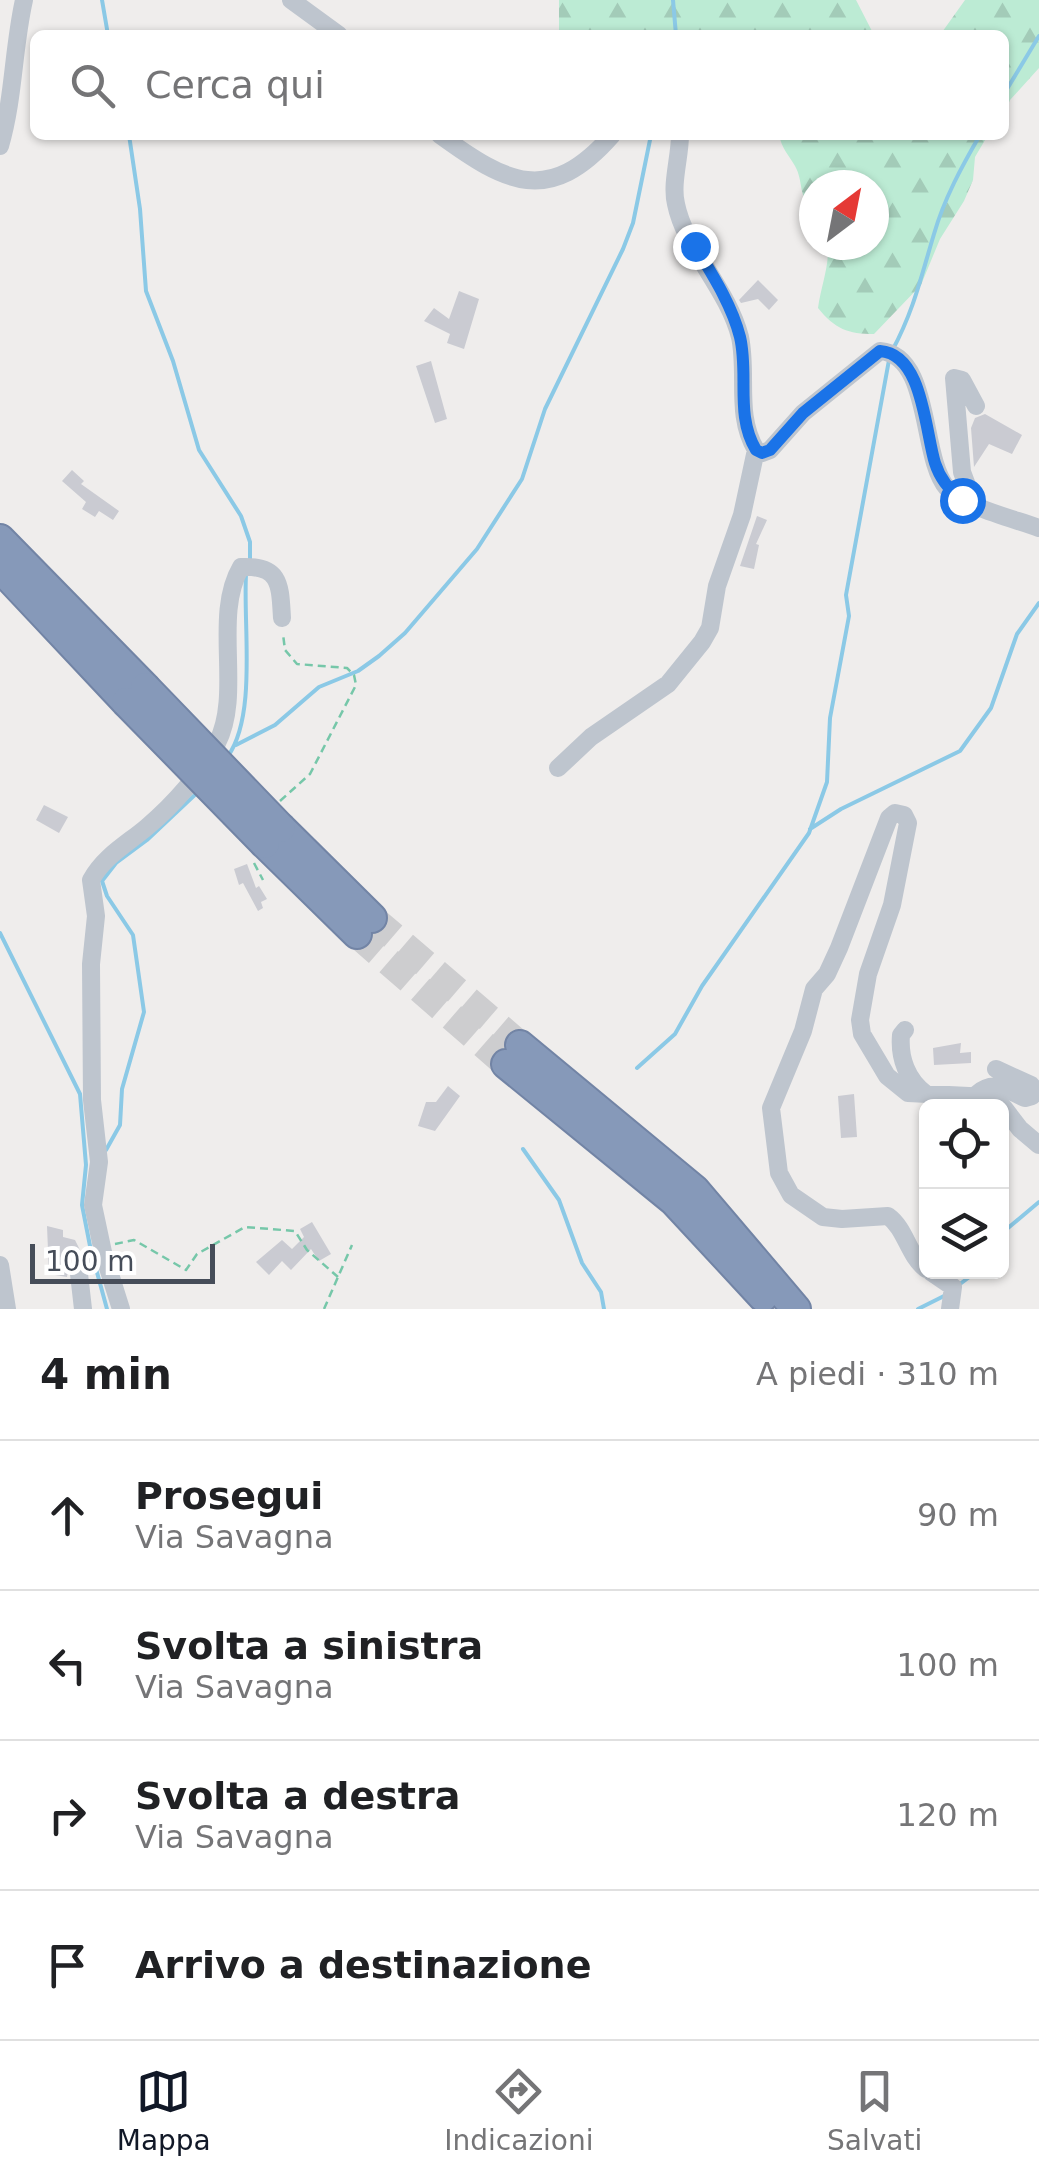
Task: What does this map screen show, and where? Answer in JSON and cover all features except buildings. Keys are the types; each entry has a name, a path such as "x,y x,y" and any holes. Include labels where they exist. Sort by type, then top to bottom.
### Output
{"highway":[{"path":"0,538 136,694"},
{"path":"0,568 136,694 365,926"},
{"path":"773,1309 674,1201 513,1054 694,1190 796,1309"}],"street":[{"path":"0,146 12,97 24,0"},
{"path":"291,0 332,30"},
{"path":"447,140 486,168 507,178 530,181 571,170 607,140"},
{"path":"680,140 674,200 740,336 743,411 746,431 756,450 770,450 803,413 880,351 892,352 905,362 912,379 926,414 935,463 947,488 974,504 1039,528"},
{"path":"974,504 962,472 954,378 962,380 976,406"},
{"path":"558,768 592,736 668,684 702,642 710,628 717,586 742,515 756,450"},
{"path":"121,1309 98,1253 93,1206 99,1162 92,1100 91,964 96,916 92,880 112,853 149,826 178,796 218,742 225,711 233,592 241,566 269,570 278,578 282,618"},
{"path":"919,1260 888,1216 824,1217 791,1194 779,1173 771,1108 798,1044 814,990 827,974 889,818 899,812 908,824 899,874 868,974 860,1020 868,1050 887,1076 908,1093 989,1097 1039,1145"},
{"path":"905,1030 901,1036 902,1056 911,1081 928,1095"},
{"path":"976,1094 989,1086 1006,1087 1025,1098 1032,1096 1032,1085 996,1069"},
{"path":"83,1309 79,1274 82,1262 98,1253"},
{"path":"0,1265 7,1309"},
{"path":"941,1279 953,1287 950,1309"}],"path":[{"path":"263,880 269,831 310,774 356,685 347,668 308,667 290,660 285,650 282,618"},
{"path":"98,1253 134,1240 186,1270 198,1254 245,1227 295,1230 307,1250 338,1277"},
{"path":"324,1309 352,1245"}],"green space":[{"path":"559,0 856,0 871,30 559,30"},
{"path":"965,0 1039,0 1039,68 1009,102 1009,30 944,30"},
{"path":"781,140 985,140 975,157 973,180 964,201 940,239 921,285 874,334 843,329 818,308 827,260 889,260 889,170 799,170 799,176"}],"waterway":[{"path":"102,0 107,30"},
{"path":"673,0 676,30"},
{"path":"1009,86 1039,36"},
{"path":"130,140 146,291 173,361 199,450 241,516 250,542 250,561"},
{"path":"236,745 275,725 319,687 358,671 379,656 405,633 477,549 522,479 545,409 623,249 633,223 650,140"},
{"path":"892,351 912,307 943,208 977,140"},
{"path":"637,1068 675,1034 702,986 809,833 827,782 830,718 849,616 846,595 889,360"},
{"path":"228,756 237,739 246,694 246,575"},
{"path":"810,829 841,809 960,751 991,708 1017,634 1039,603"},
{"path":"106,1150 120,1125 122,1089 144,1012 133,935 107,896 102,881 116,863 200,790"},
{"path":"0,933 80,1094 86,1165 82,1205 91,1251"},
{"path":"523,1149 559,1200 582,1263 601,1292 604,1309"},
{"path":"1009,1227 1039,1202"},
{"path":"95,1265 107,1309"},
{"path":"960,1284 967,1279"},
{"path":"918,1309 944,1296"}],"tunnel":[{"path":"372,918 520,1045"},
{"path":"357,934 506,1064"}],"route":[{"path":"695,246 728,305 740,336 743,411 746,431 756,450 770,450 803,413 880,351 892,352 905,362 926,414 935,463 947,488 962,500"}]}
